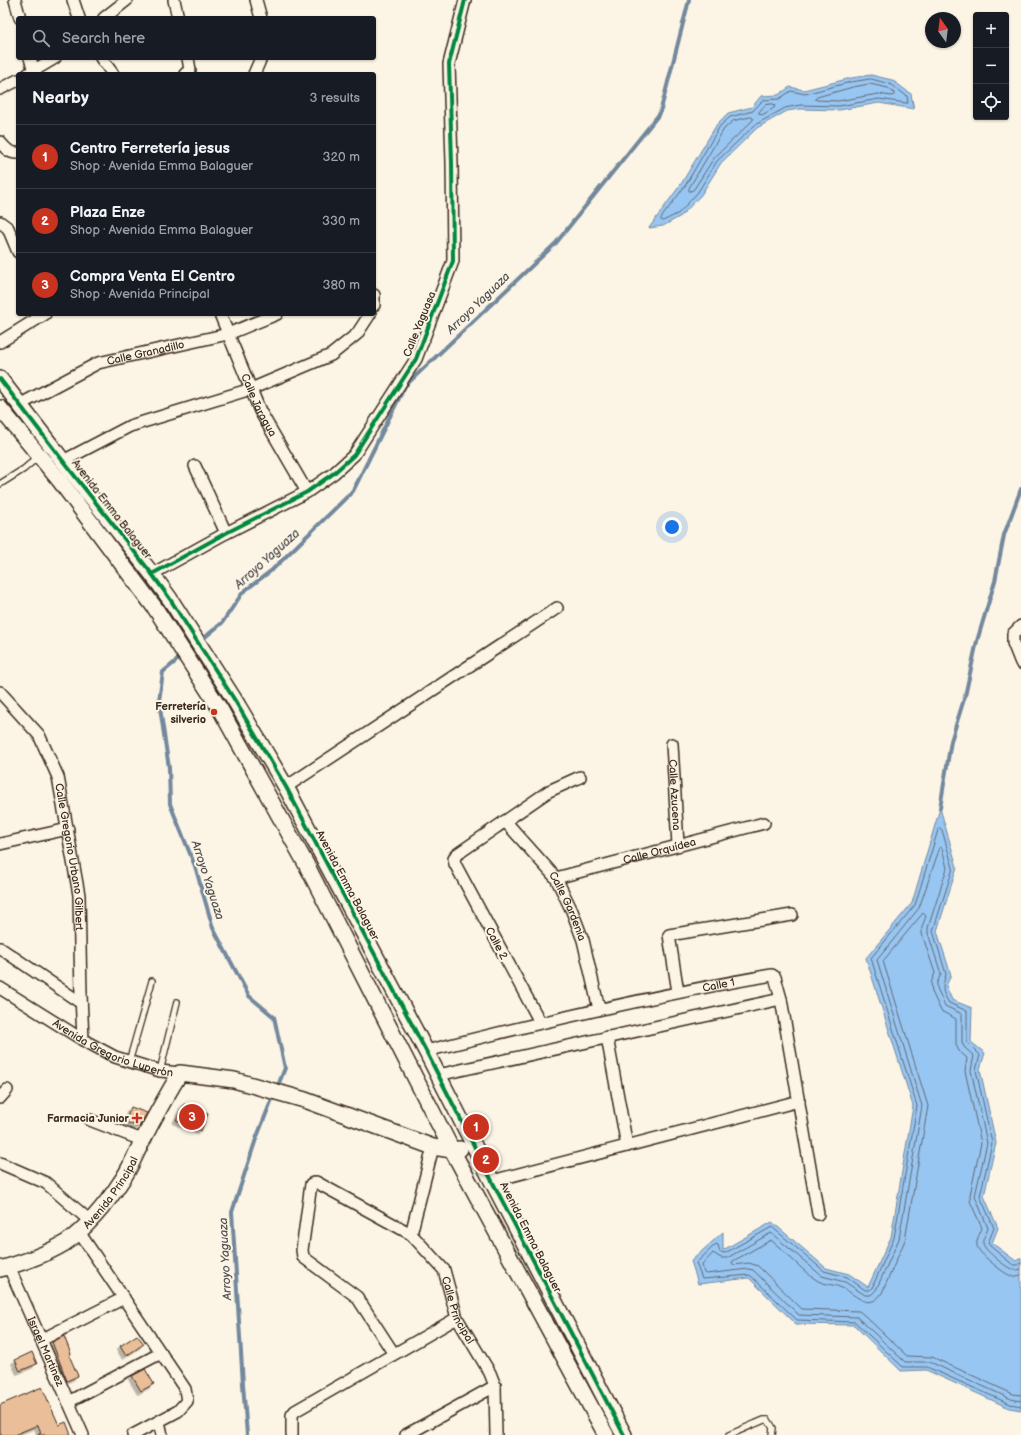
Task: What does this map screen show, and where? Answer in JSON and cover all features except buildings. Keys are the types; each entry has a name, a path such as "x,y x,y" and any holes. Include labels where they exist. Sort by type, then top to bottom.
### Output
{"street":[{"path":"15,0 19,16"},
{"path":"73,0 78,16"},
{"path":"107,16 127,0"},
{"path":"174,0 178,16"},
{"path":"256,0 260,16"},
{"name":"Calle Yaguasa","path":"152,574 226,533 307,492 334,473 354,455 416,359 453,260 449,64 465,0"},
{"path":"30,60 32,72"},
{"path":"34,72 52,60"},
{"path":"103,60 112,72"},
{"path":"188,60 190,70 188,72"},
{"path":"255,72 260,60"},
{"path":"0,89 16,81"},
{"path":"0,142 6,149 14,154 16,154"},
{"path":"9,225 16,246"},
{"path":"0,342 41,316"},
{"name":"Calle Jaragua","path":"221,316 260,411 307,492"},
{"name":"Calle Granadillo","path":"19,405 98,363 228,334 272,316"},
{"path":"63,461 130,426 251,389 331,355 357,334 369,316"},
{"name":"Avenida Emma Balaguer","path":"0,379 170,599 234,700 286,787 426,1051 624,1435"},
{"path":"0,408 40,456 154,608 220,709 306,864 452,1150 606,1435"},
{"path":"195,466 226,533"},
{"path":"286,787 556,608"},
{"path":"1021,626 1013,634 1013,643 1021,663"},
{"name":"Calle Gregorio Urbano Gilbert","path":"0,692 39,735 58,777 79,895 83,1040"},
{"name":"Calle Azucena","path":"672,744 678,845"},
{"path":"505,821 549,791 580,776"},
{"name":"Calle 2","path":"505,821 456,855 454,864 540,1022"},
{"name":"Calle Gardenia","path":"505,821 556,878 572,911 582,940 600,1009"},
{"name":"Calle Orquídea","path":"556,878 764,823"},
{"path":"0,844 68,829"},
{"path":"306,864 322,855"},
{"path":"678,992 669,935 792,915"},
{"path":"0,948 81,1003"},
{"name":"Calle 1","path":"426,1051 540,1022 678,992 772,975 775,977 781,999 818,1214"},
{"name":"Avenida Gregorio Luperón","path":"0,989 83,1040 115,1057 129,1062 160,1071 234,1080 305,1100 433,1147 452,1150 475,1148"},
{"path":"438,1075 781,999"},
{"path":"607,1037 627,1146"},
{"name":"Avenida Principal","path":"5,1268 37,1256 65,1243 90,1221 120,1183 142,1140 180,1073"},
{"path":"492,1181 798,1101"},
{"path":"90,1120 142,1140"},
{"path":"411,1234 433,1147"},
{"path":"0,1163 46,1183 90,1221"},
{"name":"Calle Principal","path":"394,1354 357,1297 303,1257 302,1250 311,1184 316,1182 411,1234 444,1270 457,1318 490,1373 495,1386 496,1435"},
{"path":"79,1232 185,1389 187,1401 178,1411 133,1435"},
{"name":"Israel Martinez","path":"5,1268 41,1340 83,1435"},
{"path":"41,1340 124,1298"},
{"path":"292,1435 292,1415 295,1411 457,1318"},
{"path":"68,1402 161,1353"},
{"path":"406,1435 495,1386"},
{"path":"159,1422 162,1435"}],"lane":[{"path":"0,484 24,469 40,456"},
{"path":"129,1062 152,981"},
{"path":"160,1071 178,1002"},
{"path":"728,1435 764,1420 768,1420 773,1428 772,1435"}],"water":[{"path":"871,75 892,80 911,94 914,109 879,103 839,110 800,109 787,111 757,128 721,163 701,195 681,216 663,226 649,228 681,184 717,124 728,113 752,107 761,96 778,95 790,87 804,90 851,78"},
{"path":"940,808 957,867 937,931 951,975 946,986 952,1000 972,1008 971,1042 985,1053 980,1069 996,1143 984,1196 998,1228 992,1243 1016,1261 1021,1258 1021,1410 1009,1408 926,1370 901,1371 854,1325 796,1324 749,1278 698,1284 691,1261 723,1232 723,1250 772,1222 826,1268 849,1274 868,1287 891,1237 913,1106 866,958 912,903"}],"waterway":[{"name":"Arroyo Yaguaza","path":"277,1088 285,1068 274,1017 249,996 213,928 195,866 170,804 169,768 159,701 163,672 222,623 243,592 272,570 353,491 405,386 556,243 660,113 689,0"},
{"path":"940,808 951,741 965,696 977,641 995,581 1004,535 1021,489"},
{"name":"Arroyo Yaguaza","path":"247,1435 232,1212 256,1139 274,1094"}],"cycle path":[{"path":"152,574 226,533 307,492 334,473 354,455 416,359 453,261 449,64 465,0"},
{"path":"0,379 152,574 170,599 234,699 286,787 426,1051 624,1435"}],"place":[{"name":"Ferretería silverio","path":"214,712"},
{"name":"Compra Venta El Centro","path":"192,1117"},
{"name":"Farmacia Junior","path":"137,1118"},
{"name":"Centro Ferretería jesus","path":"476,1127"},
{"name":"Plaza Enze","path":"486,1160"}]}
